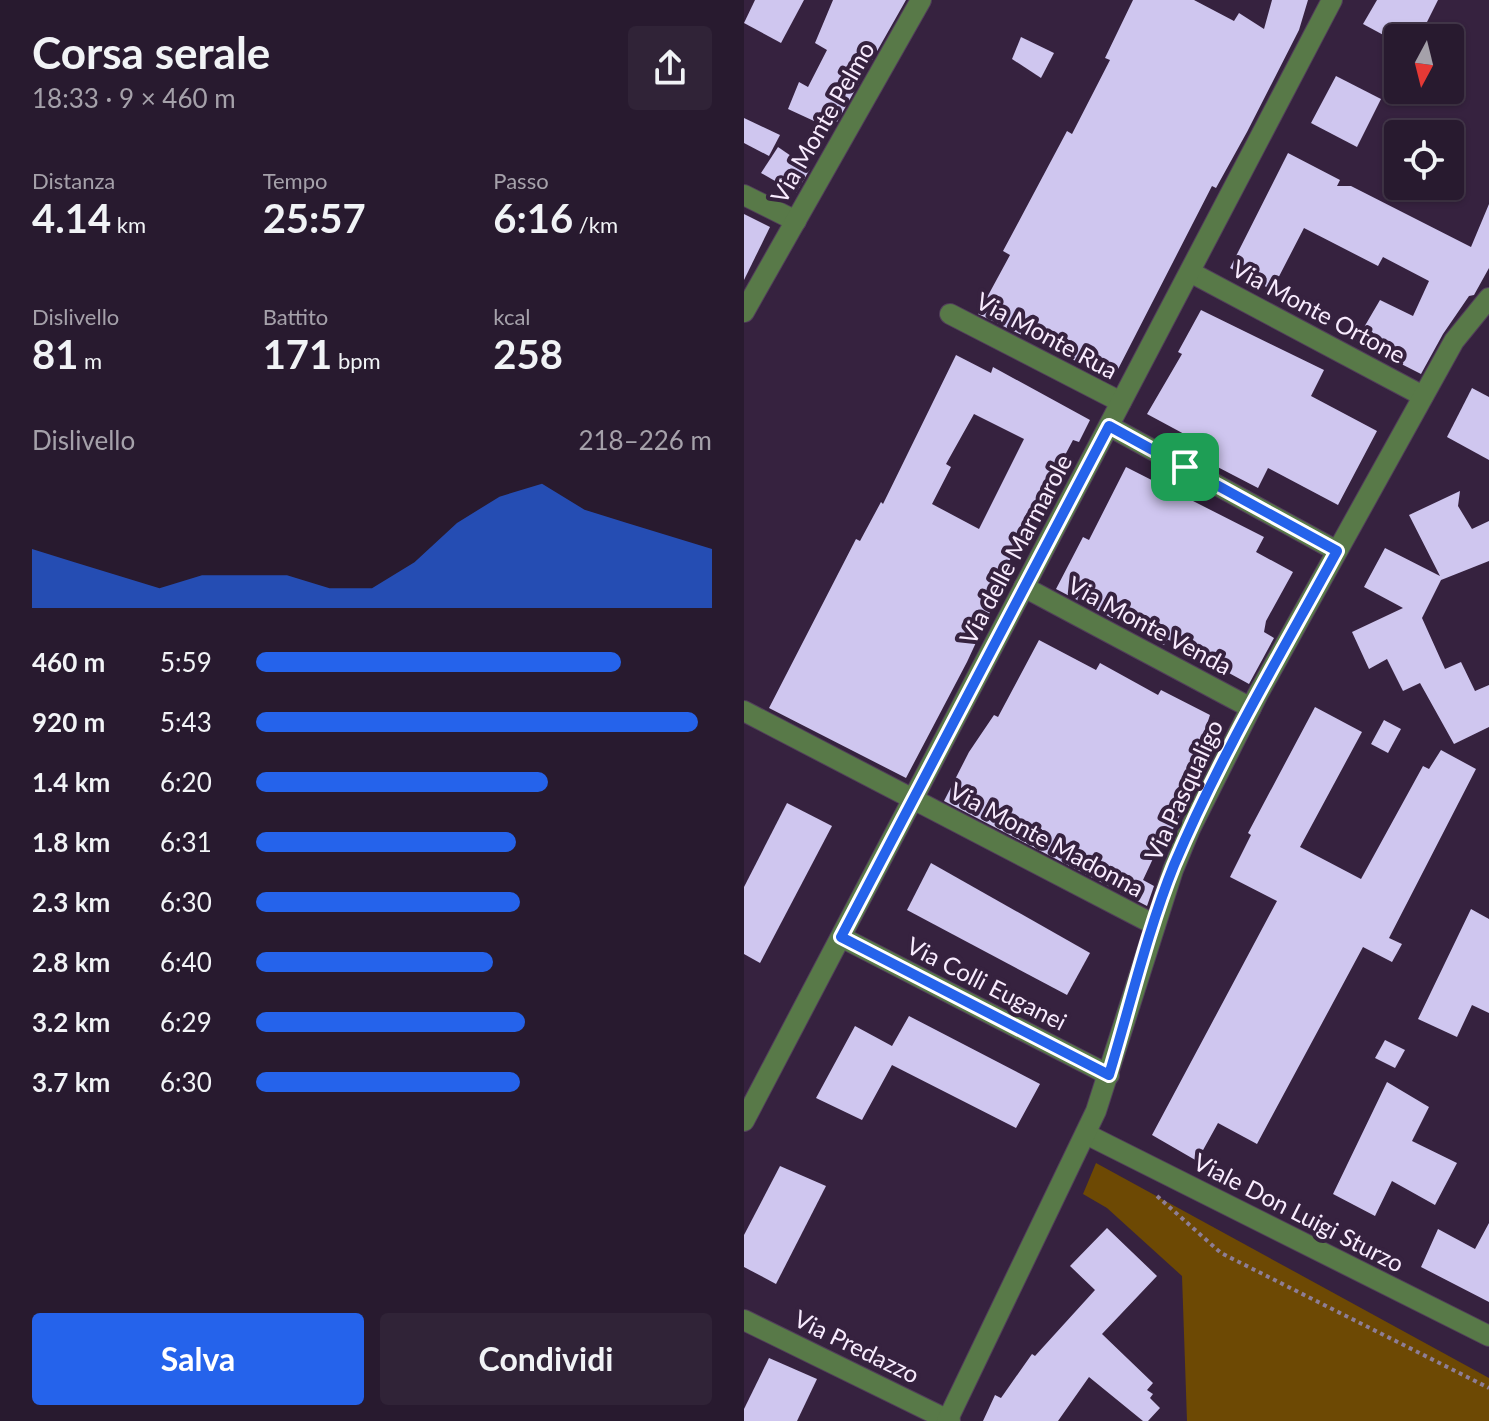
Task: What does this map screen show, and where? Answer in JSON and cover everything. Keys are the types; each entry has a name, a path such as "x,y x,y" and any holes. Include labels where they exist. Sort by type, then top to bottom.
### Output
{"street":[{"name":"Via Monte Pelmo","path":"744,312 921,0"},
{"name":"Via delle Marmarole","path":"744,1121 1332,0"},
{"path":"744,195 796,221"},
{"name":"Via Monte Ortone","path":"1190,272 1423,396"},
{"name":"Via Pasqualigo","path":"948,1421 1086,1134 1109,1075 1155,925 1190,829 1251,708 1423,396 1461,330 1489,298"},
{"name":"Via Monte Rua","path":"950,314 1121,402"},
{"path":"1109,426 1337,551"},
{"name":"Via Monte Venda","path":"1024,587 1251,708"},
{"name":"Via Monte Madonna","path":"744,711 1155,925"},
{"name":"Via Colli Euganei","path":"841,937 1109,1075"},
{"name":"Viale Don Luigi Sturzo","path":"1086,1134 1489,1336"},
{"name":"Via Predazzo","path":"744,1320 948,1421"}],"path":[{"path":"1151,1190 1221,1253 1489,1388"}],"shaded area":[{"path":"1096,1163 1489,1378 1489,1421 1187,1421 1182,1276 1107,1208 1083,1194"}],"building":[{"path":"755,0 804,0 781,43 744,23"},
{"path":"833,0 906,0 837,122 819,112 814,121 788,109 799,82 808,87 827,50 815,43"},
{"path":"1133,0 1194,0 1234,21 1239,13 1264,29 1272,0 1308,0 1299,30 1247,132 1216,188 1212,186 1113,379 978,314 1010,255 1003,251 1067,131 1072,134 1110,60 1105,58"},
{"path":"1377,0 1438,0 1426,24 1384,24 1384,35 1363,24"},
{"path":"1021,37 1054,53 1041,78 1012,59"},
{"path":"1336,76 1381,99 1357,147 1311,123"},
{"path":"744,118 780,135 769,156 744,143"},
{"path":"778,147 810,169 796,193 761,173"},
{"path":"1288,153 1340,180 1337,186 1351,186 1471,247 1489,204 1489,268 1474,295 1469,296 1443,334 1421,374 1356,341 1380,300 1413,316 1429,281 1383,257 1378,266 1304,228 1272,290 1230,268"},
{"path":"744,214 770,227 744,280"},
{"path":"1201,310 1324,370 1311,396 1377,431 1338,505 1268,468 1258,488 1206,461 1212,449 1147,414 1182,354 1178,352"},
{"path":"956,355 991,373 993,367 1090,420 1079,442 1073,440 986,605 992,608 906,778 769,708 856,539 860,541 881,502 883,504","holes":["974,414 1024,439 979,529 932,504 951,467 946,464"]},
{"path":"1472,388 1489,397 1489,460 1447,437"},
{"path":"1126,467 1264,537 1256,552 1293,572 1266,621 1264,632 1274,638 1249,684 1167,639 1164,645 1056,589 1083,537 1089,540"},
{"path":"1460,491 1458,506 1472,529 1489,521 1489,561 1441,580 1422,618 1445,669 1461,662 1475,691 1489,685 1489,727 1454,744 1420,683 1403,691 1387,659 1369,669 1352,632 1403,608 1364,587 1385,548 1440,576 1409,515"},
{"path":"1039,640 1096,670 1100,663 1158,695 1161,690 1210,715 1207,724 1214,728 1211,736 1218,740 1169,837 1164,835 1143,880 1154,886 1147,906 944,801 969,752 994,715 998,717"},
{"path":"1315,707 1362,732 1300,847 1361,879 1423,766 1429,769 1441,750 1476,769 1389,938 1402,944 1392,962 1363,947 1257,1144 1218,1123 1197,1161 1152,1135 1277,901 1230,877 1251,835 1248,833"},
{"path":"1384,720 1401,729 1388,753 1371,744"},
{"path":"787,803 832,826 760,963 744,954 744,887"},
{"path":"931,863 1090,953 1067,995 907,910"},
{"path":"1471,909 1489,919 1489,1013 1472,1005 1457,1037 1418,1019"},
{"path":"909,1016 1040,1084 1016,1128 892,1065 862,1120 816,1098 855,1026 892,1046"},
{"path":"1385,1040 1405,1050 1395,1068 1375,1058"},
{"path":"1387,1082 1429,1107 1412,1141 1457,1163 1435,1205 1392,1181 1375,1216 1333,1194"},
{"path":"780,1166 826,1186 776,1284 744,1267 744,1235"},
{"path":"1489,1223 1489,1302 1421,1267 1438,1229 1475,1249"},
{"path":"1107,1228 1157,1276 1102,1334 1153,1383 1147,1390 1153,1394 1150,1398 1160,1408 1148,1421 1143,1421 1089,1377 1058,1421 983,1421 995,1395 1001,1398 1032,1354 1035,1356 1095,1290 1070,1266"},
{"path":"769,1358 817,1379 797,1421 744,1421 744,1409"}],"route":[{"path":"1109,426 1185,467 1337,551 1235,737 1190,829 1173,870 1109,1075 841,937 1109,426"}]}
